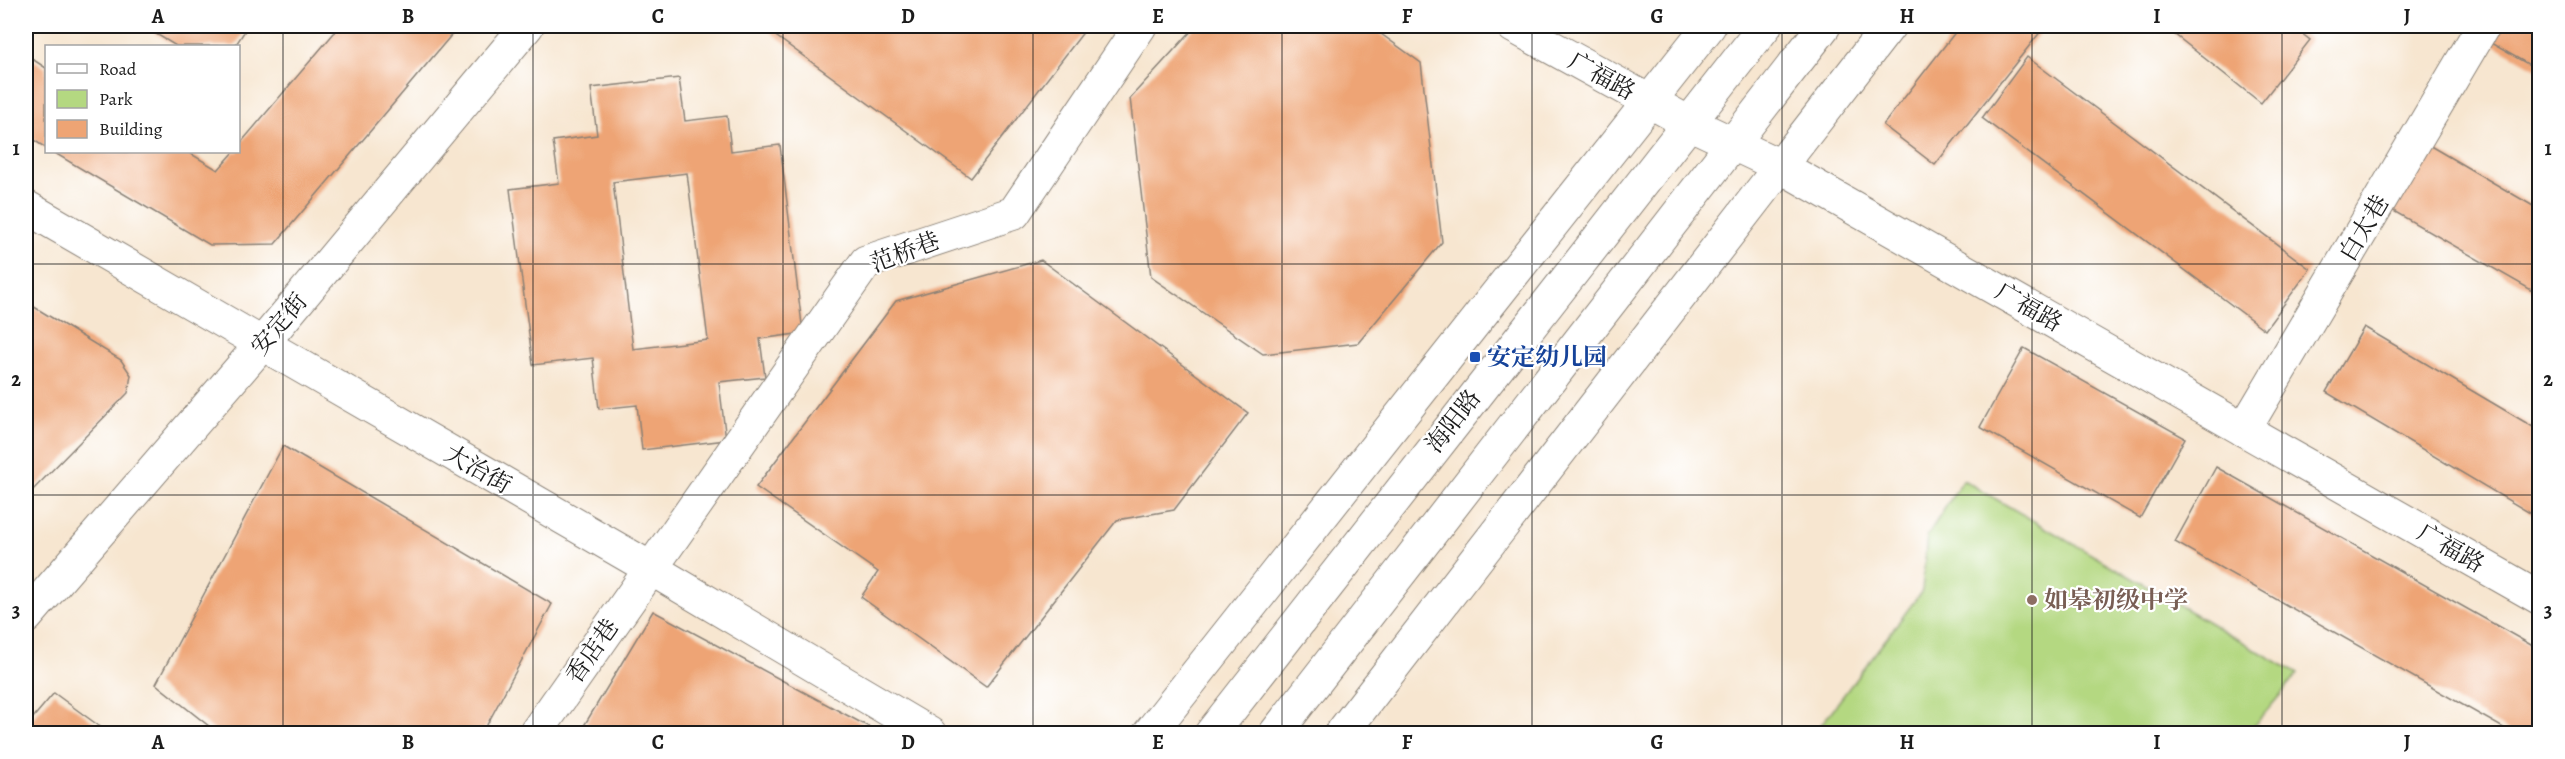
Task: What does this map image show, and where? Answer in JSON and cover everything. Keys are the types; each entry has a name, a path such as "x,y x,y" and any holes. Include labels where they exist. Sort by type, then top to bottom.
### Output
{"street":[{"name":"安定街","path":"26,617 261,345 527,26"},
{"name":"范桥巷","path":"650,568 866,262 1014,213 1140,26"},
{"name":"广福路","path":"1513,26 1650,103 1780,166 2540,598"},
{"path":"1149,734 1709,26"},
{"name":"海阳路","path":"1211,734 1395,495 1765,26"},
{"name":"海阳路","path":"1275,734 1824,26"},
{"path":"1341,734 1889,26"},
{"name":"白太巷","path":"2244,430 2483,26"},
{"name":"大治街","path":"26,207 650,568 930,734"},
{"name":"香店巷","path":"535,734 650,568"}],"green space":[{"name":"如皋初级中学","path":"1963,480 2298,674 2248,733 1815,733 1922,591 1927,536"}],"building":[{"path":"143,26 248,26 236,45 174,45"},
{"path":"340,26 459,26 275,244 210,245 55,153 190,153 218,170 233,153 240,153 240,144"},
{"path":"762,26 1088,26 971,178"},
{"path":"1196,26 1370,26 1421,63 1442,242 1358,343 1263,354 1151,277 1130,98"},
{"path":"1960,26 2045,26 1935,165 1883,125"},
{"path":"2164,26 2292,26 2310,40 2261,103"},
{"path":"2499,26 2540,26 2540,71 2489,42"},
{"path":"26,55 45,67 45,147 26,135"},
{"path":"2027,57 2310,269 2265,330 1982,118"},
{"path":"679,78 685,121 727,116 731,151 780,145 803,333 760,339 765,377 719,382 726,440 642,450 637,405 599,409 593,358 533,365 510,189 559,183 553,141 597,135 591,88","holes":["687,173 708,340 633,349 613,182"]},
{"path":"2427,144 2540,210 2540,295 2390,209"},
{"path":"1041,260 1248,413 1174,510 1117,520 986,687 861,597 878,572 756,487 896,301"},
{"path":"26,302 121,360 131,375 128,393 26,497"},
{"path":"2364,327 2540,431 2540,519 2326,392"},
{"path":"2024,348 2185,438 2140,518 1980,427"},
{"path":"283,446 552,604 482,734 219,734 156,684"},
{"path":"2216,467 2540,650 2540,734 2514,734 2175,542"},
{"path":"653,611 882,734 579,734"},
{"path":"54,693 110,734 26,734 26,726"}],"place":[{"name":"安定幼儿园","path":"1475,357"},
{"name":"如皋初级中学","path":"2032,600"}]}
